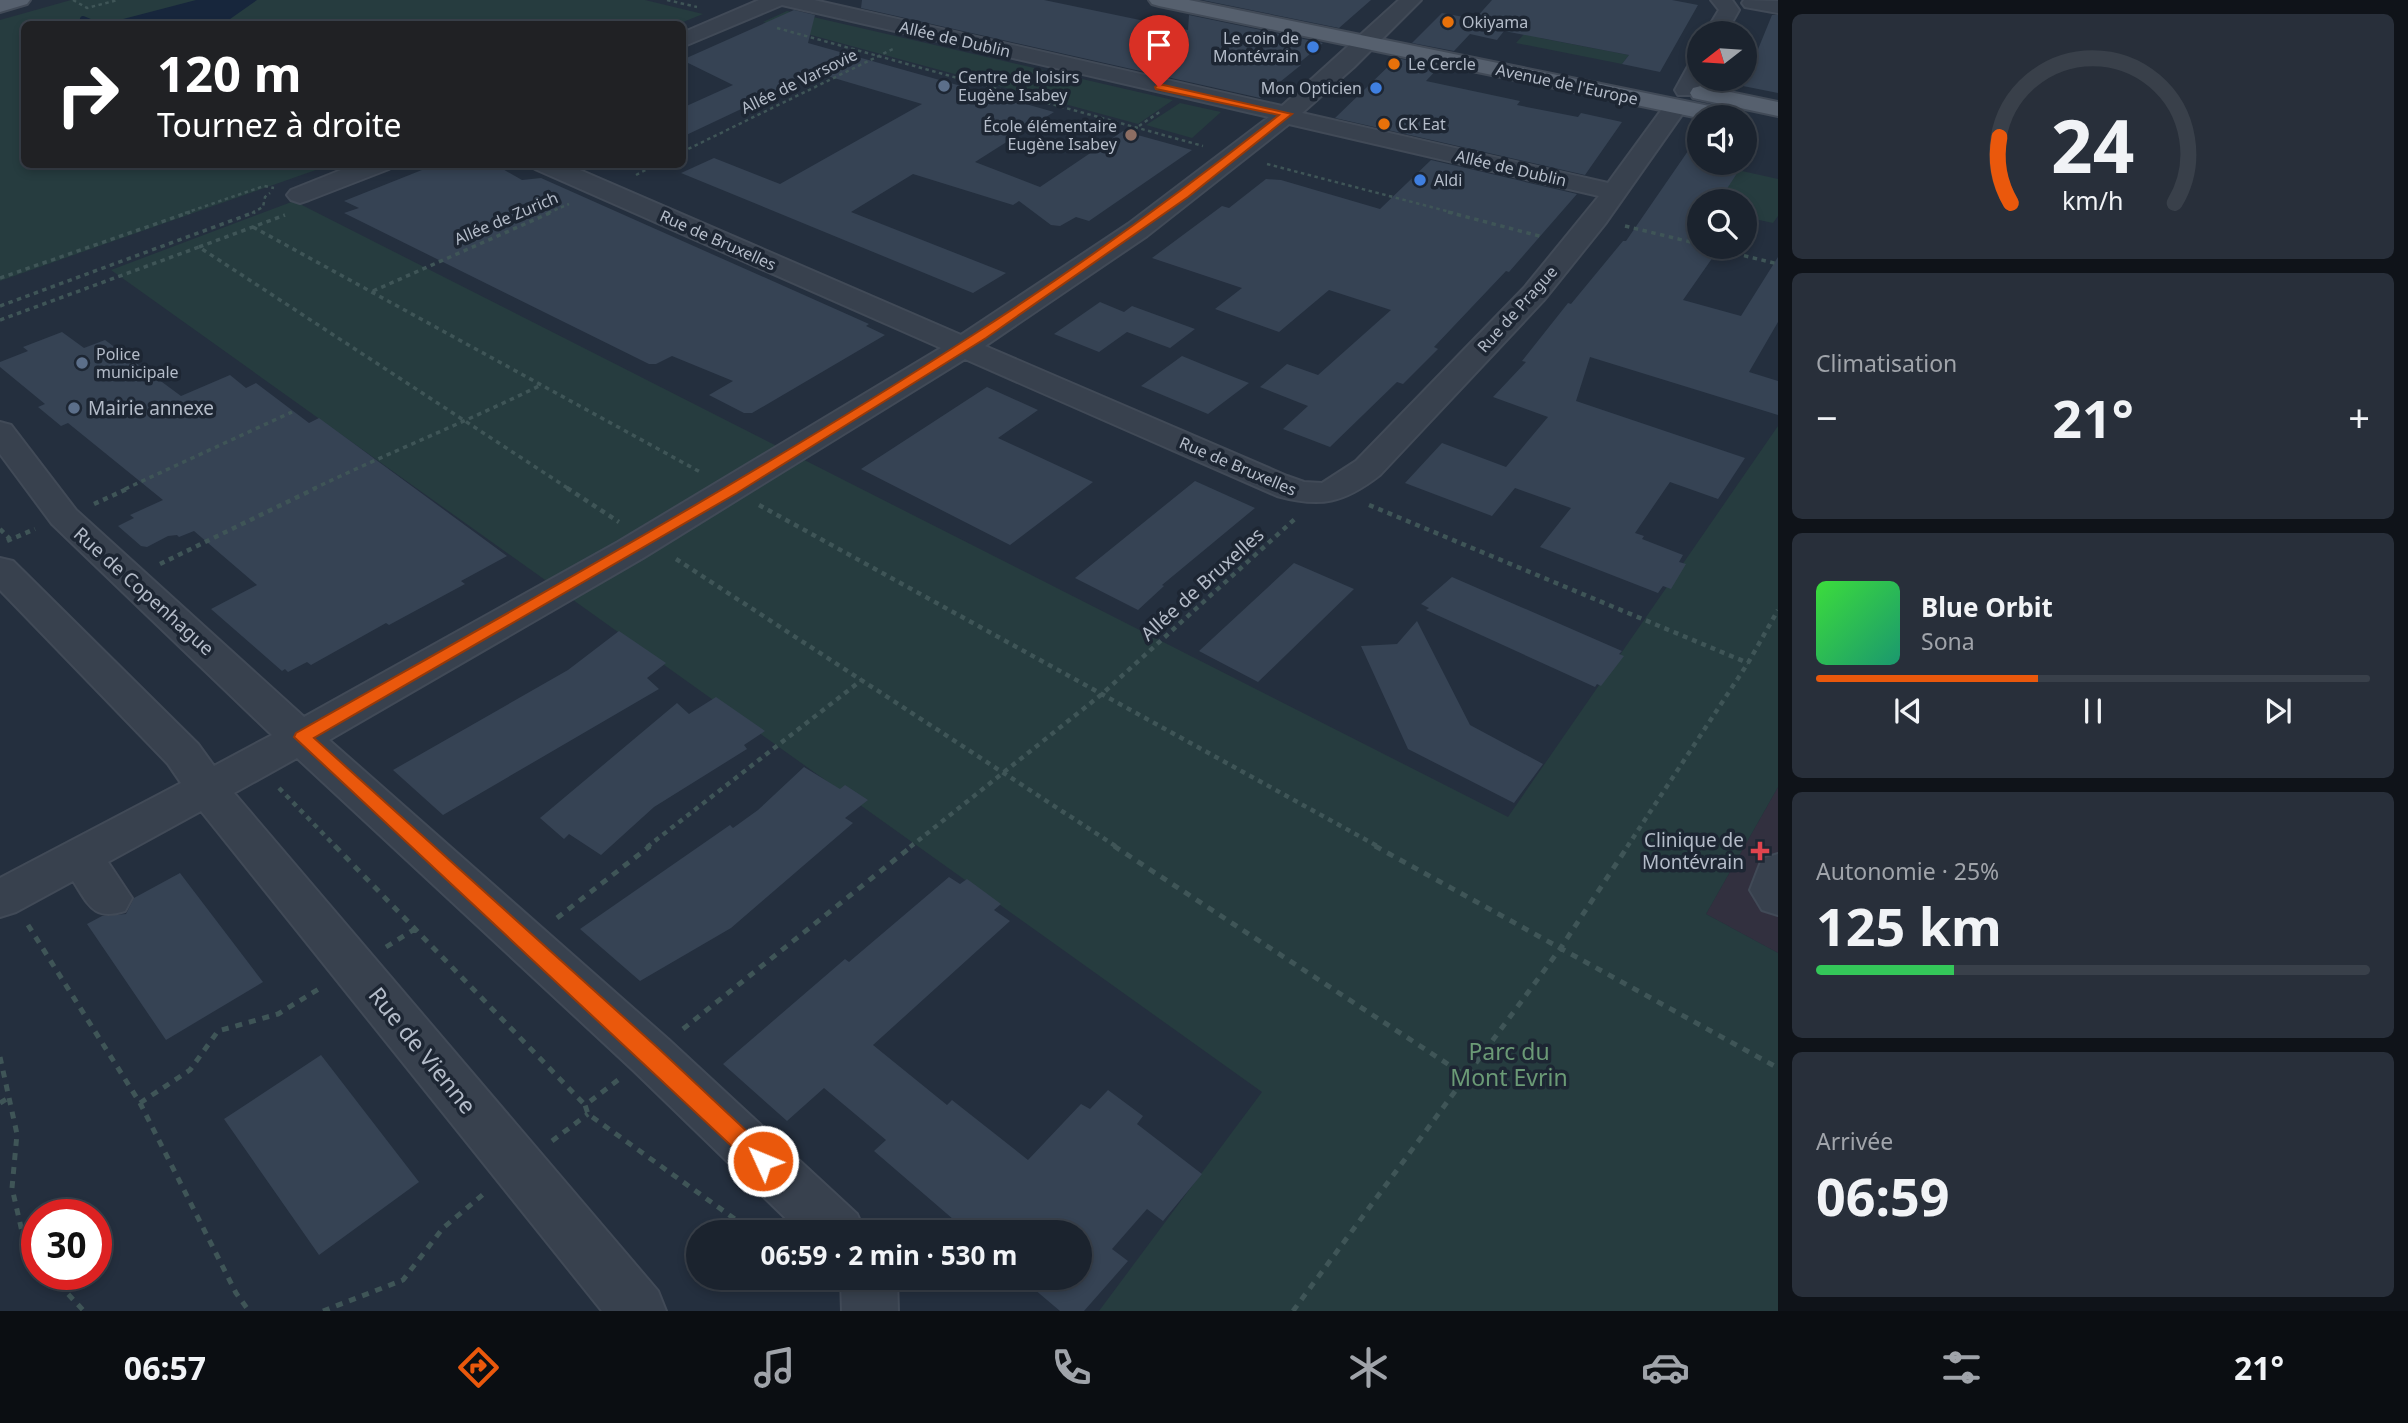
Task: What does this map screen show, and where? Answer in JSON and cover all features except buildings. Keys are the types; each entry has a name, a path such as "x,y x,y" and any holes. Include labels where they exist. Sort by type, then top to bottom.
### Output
{"main road":[{"path":"0,6 20,0"},
{"name":"Avenue de l'Europe","path":"1159,0 1687,86"},
{"name":"Avenue de l'Europe","path":"1231,0 1375,37 1687,86"},
{"name":"Avenue de l'Europe","path":"1695,91 1713,105"},
{"name":"Avenue de l'Europe","path":"1708,91 1778,109"},
{"path":"1757,123 1778,127"}],"street":[{"path":"686,39 776,0"},
{"name":"Allée de Dublin","path":"787,0 1615,192"},
{"path":"14,912 80,857 302,737 648,540 972,341 1184,195 1286,115 1375,37 1411,0"},
{"path":"1721,0 1729,10 1723,21"},
{"path":"1752,3 1778,7"},
{"name":"Rue de Prague","path":"1328,493 1368,468 1534,294 1596,218 1687,87"},
{"path":"288,192 367,168"},
{"name":"Rue de Bruxelles","path":"554,168 972,341"},
{"name":"Rue de Bruxelles","path":"591,168 972,341 1293,491 1328,493"},
{"name":"Rue de Copenhague","path":"0,432 64,517 302,737"},
{"path":"0,569 174,745 208,788"},
{"path":"302,737 651,1055 825,1220"},
{"name":"Rue de Vienne","path":"208,788 228,817 638,1311"},
{"path":"80,857 108,898"},
{"path":"1778,871 1773,890 1778,897"},
{"path":"869,1290 870,1311"}],"path":[{"path":"73,0 88,8 118,0"},
{"path":"738,17 1207,148"},
{"name":"Allée de Varsovie","path":"686,150 927,32"},
{"path":"1261,163 1574,245"},
{"path":"634,176 649,168"},
{"path":"0,278 264,186 288,192"},
{"path":"0,306 250,215 263,207 265,197 288,192"},
{"name":"Allée de Zurich","path":"372,292 577,200"},
{"path":"1596,218 1687,241"},
{"path":"0,320 253,227 1778,1068"},
{"path":"199,247 1466,1076"},
{"path":"1757,259 1778,264"},
{"path":"157,565 375,459 468,421 542,384"},
{"path":"100,514 91,505 292,412"},
{"path":"1328,493 1748,663"},
{"name":"Allée de Bruxelles","path":"585,1105 1102,694 1328,493"},
{"path":"0,544 64,517"},
{"path":"1293,1311 1560,949 1748,663 1778,610"},
{"path":"526,942 863,679"},
{"path":"279,788 585,1105 588,1114 736,1220"},
{"path":"14,912 140,1103 236,1293 249,1311"},
{"path":"140,1103 190,1070 218,1031 278,1014 415,929"},
{"path":"0,1057 17,1134 12,1188 21,1227"},
{"path":"0,1103 10,1097"},
{"path":"323,1311 403,1280 443,1228 518,1166 588,1114"},
{"path":"64,1290 84,1311"}],"shaded area":[{"name":"Clinique de Montévrain","path":"1778,787 1778,953 1706,914"}],"green space":[{"path":"71,0 645,0 703,14 686,21 21,21 21,168 321,168 0,281 0,20"},
{"path":"787,11 1173,100 1138,124 763,22"},
{"path":"1539,17 1540,38 1629,55 1622,64 1516,43"},
{"path":"1180,103 1221,112 1192,138 1146,125"},
{"path":"1757,174 1778,179 1778,216 1773,223 1757,220 1757,189 1721,189 1729,175"},
{"name":"Parc du Mont Evrin","path":"294,201 1508,817 1778,426 1778,787 1706,914 1778,953 1778,1311 1099,1311 1262,1092 111,270"}],"water":[{"path":"196,0 257,0 227,21 116,21"}],"waterway":[{"path":"83,19 88,21"}],"place":[{"name":"Okiyama","path":"1448,22"},
{"name":"Le coin de Montévrain","path":"1313,47"},
{"name":"Le Cercle","path":"1394,64"},
{"name":"Centre de loisirs Eugène Isabey","path":"944,86"},
{"name":"Mon Opticien","path":"1376,88"},
{"name":"CK Eat","path":"1384,124"},
{"name":"École élémentaire Eugène Isabey","path":"1131,135"},
{"name":"Aldi","path":"1420,180"},
{"name":"Police municipale","path":"82,363"},
{"name":"Mairie annexe","path":"74,408"},
{"name":"Clinique de Montévrain","path":"1760,851"}],"route":[{"path":"763,1161 651,1055 302,737 633,549 982,335 1184,195 1287,114 1159,87"}]}
